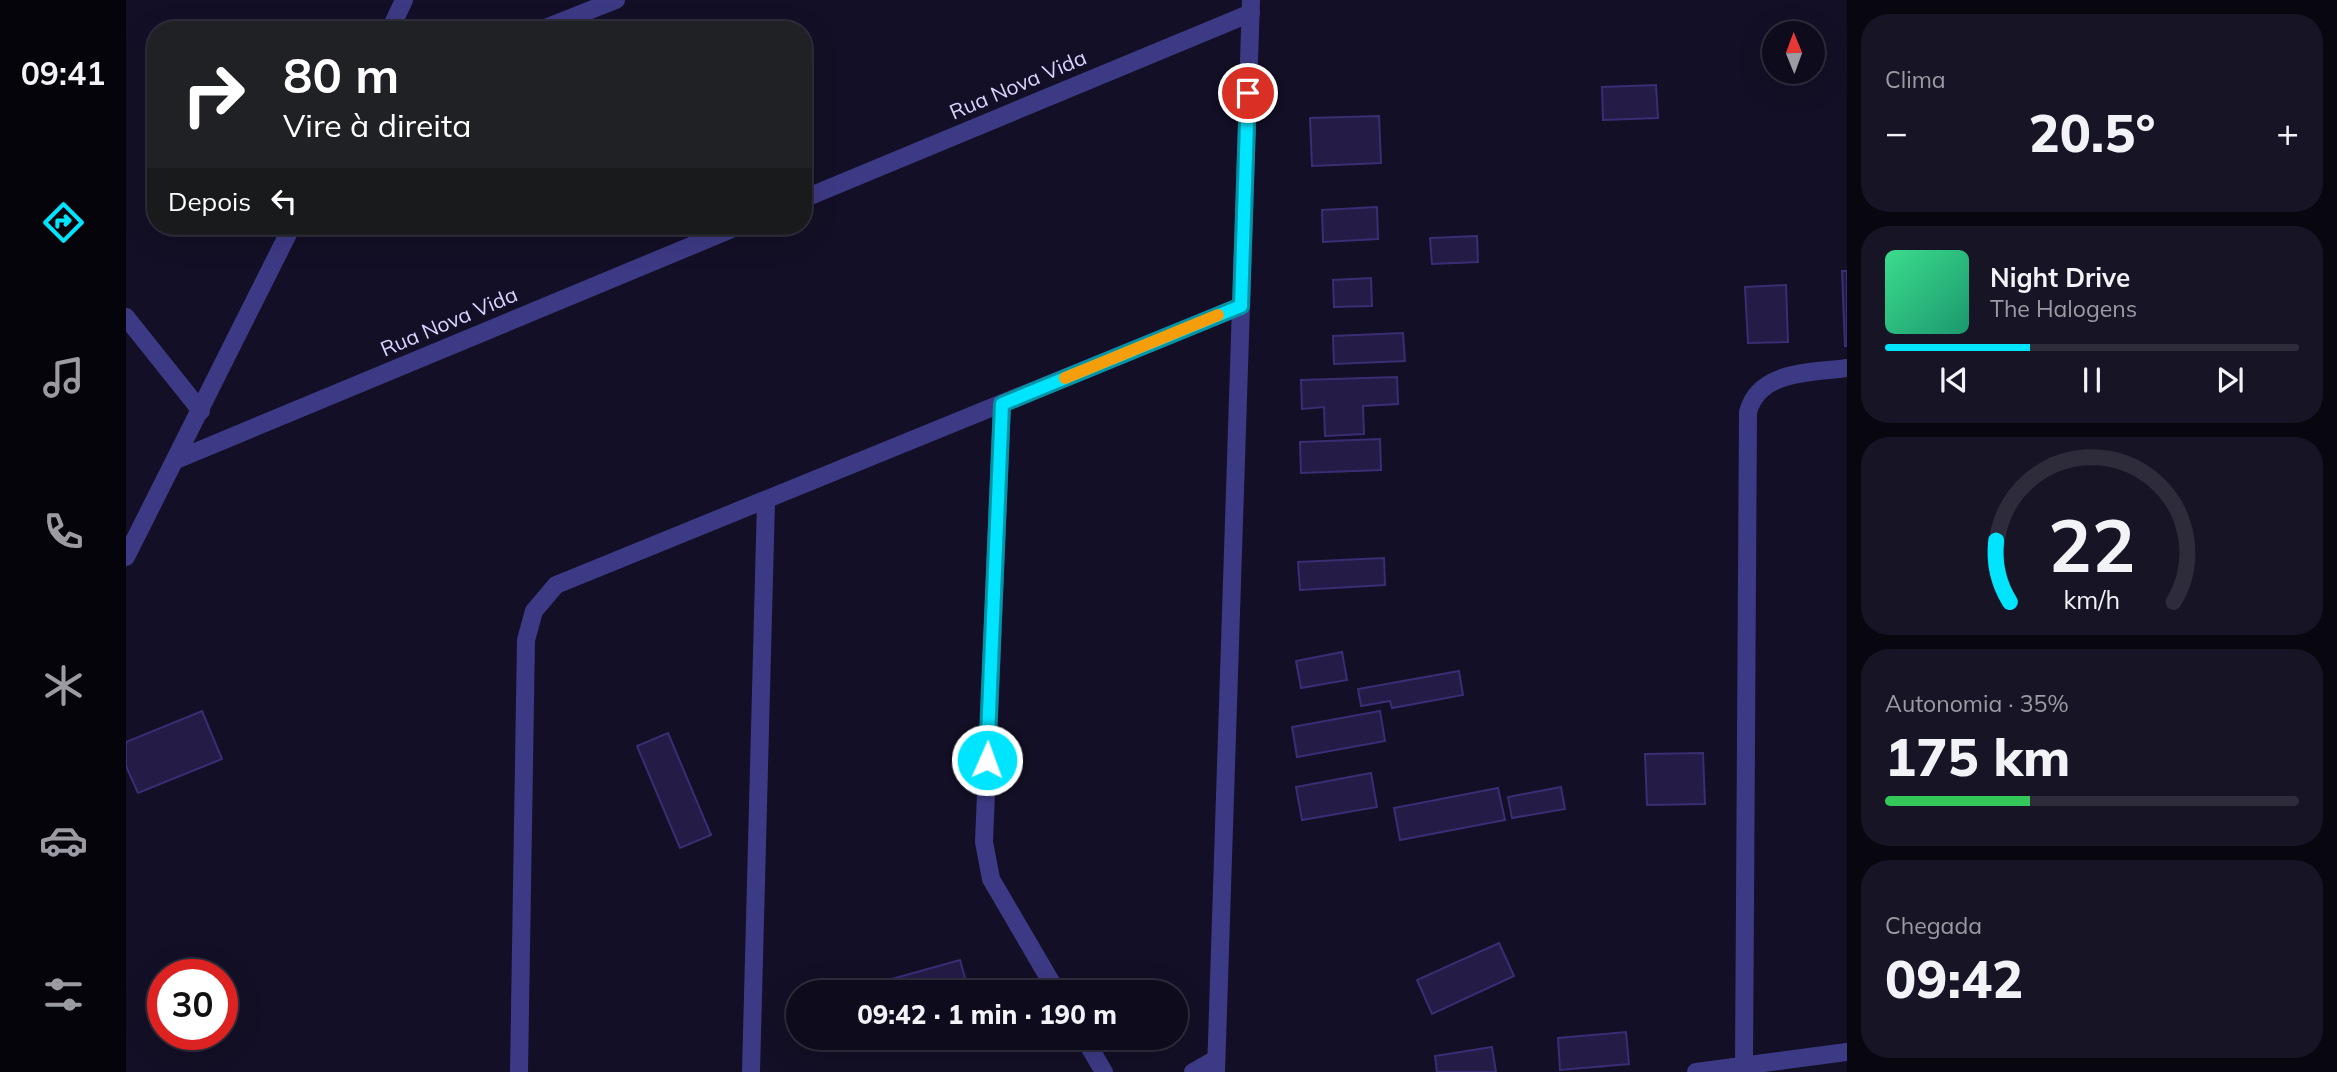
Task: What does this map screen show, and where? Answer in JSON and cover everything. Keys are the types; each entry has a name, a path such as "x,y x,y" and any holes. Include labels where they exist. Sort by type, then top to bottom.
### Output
{"street":[{"path":"394,21 404,0"},
{"path":"563,21 616,0"},
{"path":"1193,1072 1216,1066 1251,6"},
{"name":"Rua Nova Vida","path":"812,195 1251,6"},
{"path":"126,557 288,235"},
{"name":"Rua Nova Vida","path":"176,460 717,235"},
{"path":"519,1072 526,640 534,611 556,585 1241,306"},
{"path":"126,317 201,411"},
{"path":"1744,1065 1748,412 1759,389 1772,381 1790,375 1847,368"},
{"path":"1002,404 984,842 991,879 1050,980"},
{"path":"751,1072 766,501"},
{"path":"1091,1050 1104,1072"},
{"path":"1696,1072 1847,1052"}],"building":[{"path":"1656,85 1658,118 1603,120 1602,87"},
{"path":"1379,116 1381,163 1312,166 1310,118"},
{"path":"1377,207 1378,239 1323,242 1322,210"},
{"path":"1477,236 1478,262 1432,264 1430,238"},
{"path":"1842,271 1847,271 1847,346 1845,346"},
{"path":"1371,278 1372,306 1334,307 1333,280"},
{"path":"1786,285 1788,342 1748,343 1745,287"},
{"path":"1403,333 1405,361 1334,364 1333,336"},
{"path":"1397,377 1398,404 1363,406 1364,434 1325,436 1324,407 1302,409 1301,380"},
{"path":"1380,439 1381,470 1301,473 1300,442"},
{"path":"1384,558 1385,585 1300,590 1298,562"},
{"path":"1342,652 1347,680 1301,688 1296,661"},
{"path":"1459,671 1463,695 1392,708 1390,701 1361,706 1358,689"},
{"path":"202,711 222,759 138,793 126,766 126,742"},
{"path":"1380,711 1385,741 1297,757 1292,727"},
{"path":"668,733 711,835 680,848 637,746"},
{"path":"1703,753 1705,804 1647,805 1645,754"},
{"path":"1371,773 1377,807 1302,820 1296,787"},
{"path":"1561,787 1565,809 1512,818 1508,797"},
{"path":"1498,788 1505,820 1400,840 1394,808"},
{"path":"1499,943 1514,976 1432,1014 1417,980"},
{"path":"960,960 966,980 888,980"},
{"path":"1626,1032 1629,1064 1560,1070 1558,1038"},
{"path":"1492,1047 1496,1072 1437,1072 1435,1056"}],"slow traffic":[{"path":"1065,378 1218,315"}],"route":[{"path":"987,760 1002,404 1241,306 1248,93"}]}
